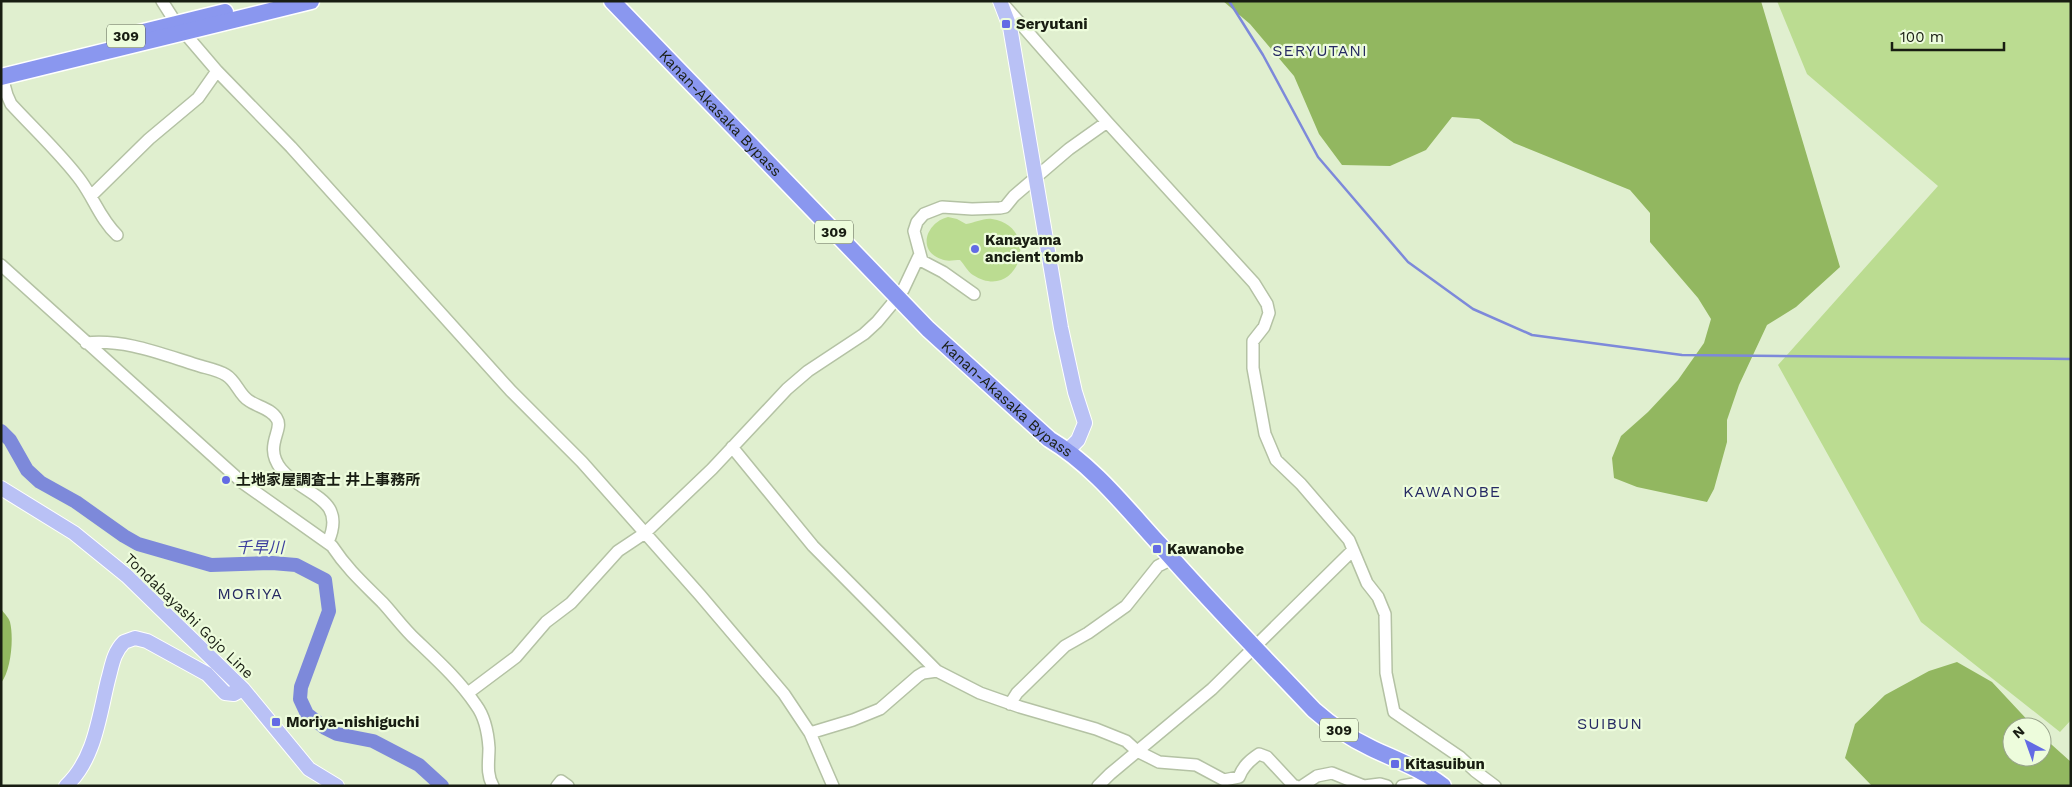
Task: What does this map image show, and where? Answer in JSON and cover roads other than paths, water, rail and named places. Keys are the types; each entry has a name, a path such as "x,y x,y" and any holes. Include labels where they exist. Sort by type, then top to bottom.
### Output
{"highway":[{"name":"309","path":"2,74 180,28 270,1"},
{"name":"309","path":"180,28 312,1"},
{"name":"Kanan-Akasaka Bypass","path":"612,1 900,294 939,326 1056,431 1068,450"},
{"name":"Kanan-Akasaka Bypass","path":"627,1 900,294"},
{"name":"309","path":"1068,450 1112,491 1314,710 1331,725 1370,748 1416,768 1440,783"}],"main road":[{"path":"1001,2 1010,27 1061,328 1075,392 1085,423 1078,440 1068,450"},
{"name":"Tondabayashi Gojo Line","path":"1,488 74,533 119,570 199,644 243,689 309,770 337,786"},
{"path":"66,786 82,766 90,748 114,655 124,642 140,638 160,647 207,674 225,693 234,694 243,689"}],"street":[{"path":"162,1 180,28 217,71 291,147 450,326 582,462 784,694 810,733 833,786"},
{"path":"1001,2 1107,122 1254,283 1264,298 1269,313 1264,326 1253,341 1253,368 1265,434 1276,460 1301,484 1349,540 1367,583 1378,597 1385,614 1386,673 1394,712 1460,757 1495,786"},
{"path":"91,196 149,140 198,98 217,71"},
{"path":"2,74 7,95 12,104 80,180 91,196 97,210 117,235"},
{"path":"974,294 948,275 923,262 919,256 914,231 918,220 927,211 942,207 963,209 1004,207 1036,176 1069,149 1107,122"},
{"path":"468,693 516,657 546,622 571,603 618,551 645,533 732,448 786,389 808,371 864,334 877,322 900,294 919,256"},
{"path":"1,265 243,483 328,542 362,584 382,602 414,639 447,668 468,693 482,714 489,746 489,774 493,786"},
{"path":"86,343 103,341 123,344 171,355 225,374 248,400 269,410 278,419 279,426 273,444 275,458 281,469 319,498 333,515 334,529 328,542"},
{"path":"732,448 813,546 937,671 973,690 1010,704 1096,729 1126,741 1137,751 1159,762 1196,765 1224,780 1239,777 1246,764 1259,754 1267,757 1296,786"},
{"path":"1098,786 1212,689 1353,550"},
{"path":"1010,704 1017,693 1065,646 1126,606 1158,566 1172,558"},
{"path":"810,733 854,720 880,709 918,676 923,673 937,671"},
{"path":"1302,786 1317,776 1332,773 1364,786 1380,784 1387,786"},
{"path":"557,786 561,782 568,786"},
{"path":"1401,786 1440,783"}],"waterway":[{"path":"1229,1 1263,55 1318,157 1408,262 1473,309 1532,335 1682,355 2071,359"},
{"name":"千早川","path":"1,431 10,440 27,470 40,482 76,502 138,544 211,565 272,563 296,565 325,580 329,611 301,687 300,699 307,714 325,728 337,734 373,741 419,765 442,786"}],"place":[{"name":"Seryutani","path":"1006,24"},
{"name":"Kanayama ancient tomb","path":"975,249"},
{"name":"土地家屋調査士 井上事務所","path":"226,480"},
{"name":"Kawanobe","path":"1157,549"},
{"name":"Moriya-nishiguchi","path":"276,722"},
{"name":"Kitasuibun","path":"1395,764"}],"district":[{"name":"SERYUTANI","path":"1320,50"},
{"name":"KAWANOBE","path":"1452,491"},
{"name":"MORIYA","path":"250,593"},
{"name":"SUIBUN","path":"1610,723"}]}
